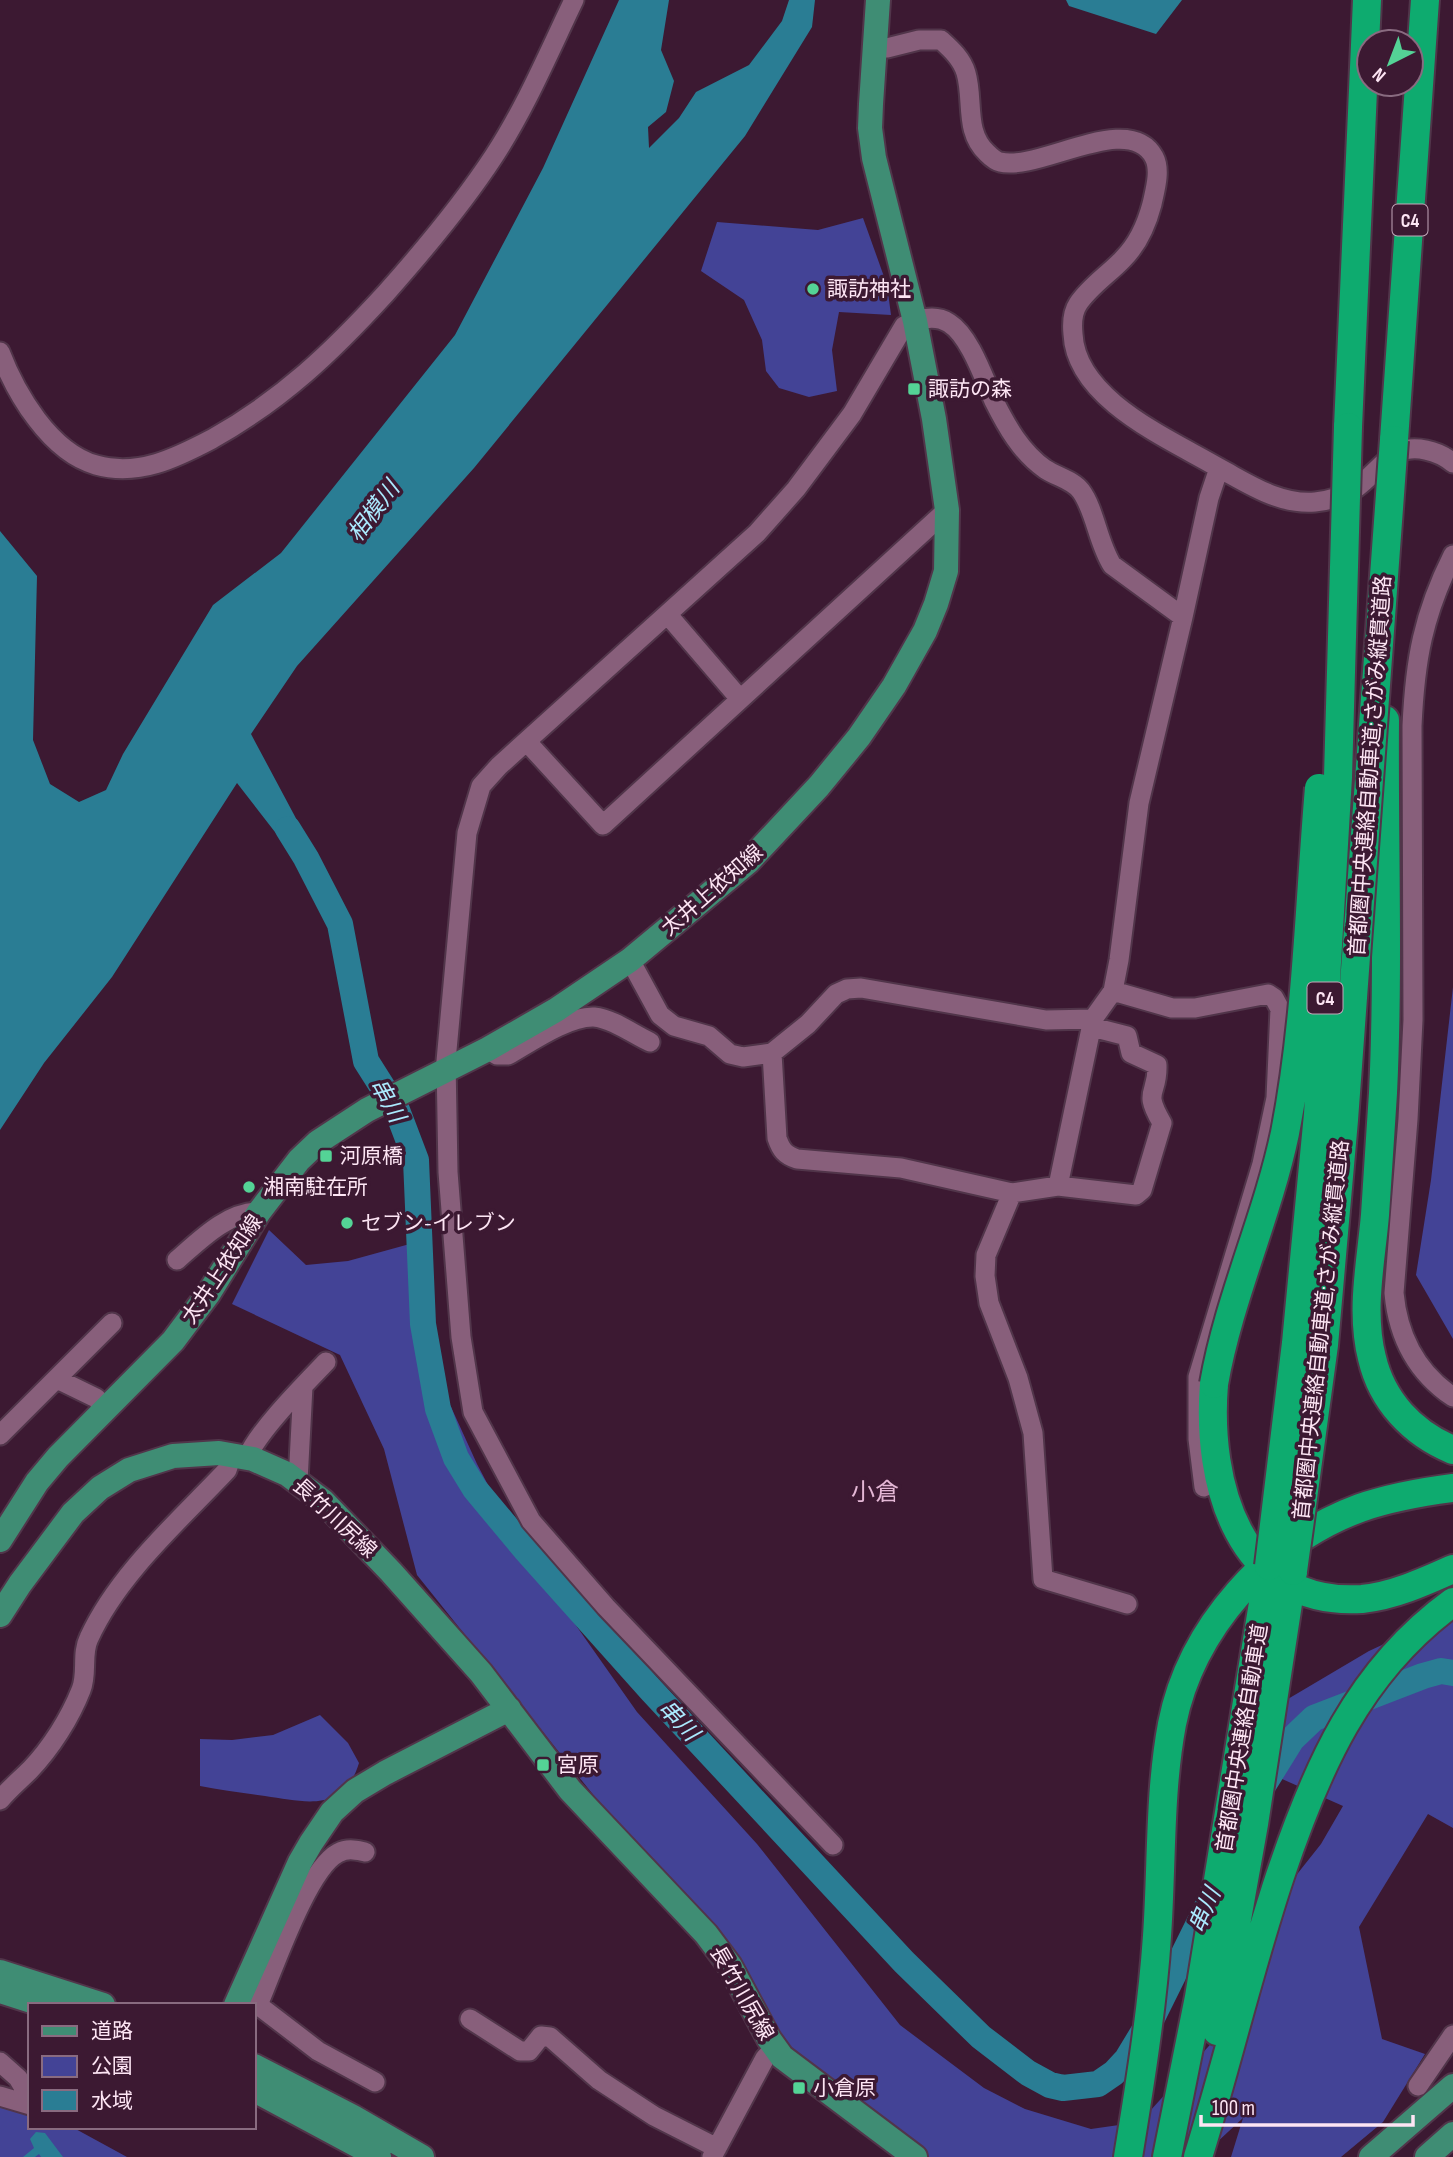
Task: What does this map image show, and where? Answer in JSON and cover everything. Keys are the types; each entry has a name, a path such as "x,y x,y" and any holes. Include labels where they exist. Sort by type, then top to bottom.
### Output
{"highway":[{"name":"首都圏中央連絡自動車道;さがみ縦貫道路","path":"1281,1568 1296,1343 1320,1087 1338,777 1348,427 1367,0"},
{"name":"首都圏中央連絡自動車道;さがみ縦貫道路","path":"1281,1568 1324,1345 1425,0"},
{"path":"1348,427 1333,515 1328,677 1299,1042 1284,1136 1223,1340 1214,1384 1212,1437 1219,1481 1238,1531 1258,1559 1286,1582 1329,1598 1363,1599 1409,1587 1447,1572"},
{"path":"1386,539 1384,1063 1375,1215 1367,1293 1368,1342 1376,1373 1396,1408 1420,1432 1453,1450"},
{"path":"1128,2157 1154,1972 1166,1765 1172,1724 1196,1657 1208,1635 1240,1591 1265,1566 1312,1531 1358,1509 1396,1498 1453,1488"},
{"name":"首都圏中央連絡自動車道","path":"1167,2157 1281,1568"},
{"name":"首都圏中央連絡自動車道","path":"1196,2157 1254,1824 1281,1568"},
{"path":"1196,2157 1274,1895 1302,1811 1325,1759 1349,1716 1388,1663 1423,1626 1453,1602"}],"main road":[{"name":"太井上依知線","path":"0,1540 37,1482 173,1341 209,1293 259,1212 299,1160 318,1142 367,1110 488,1049 556,1010 630,960 748,862 859,737 894,686 925,631 946,571 947,510 934,419 915,321 874,158 870,128 878,0"},
{"name":"長竹川尻線","path":"0,1615 73,1513 105,1484 137,1466 163,1458 206,1453 240,1456 273,1466 323,1501 378,1559 481,1673 562,1781 712,1941 745,1991 774,2048 789,2064 915,2157"},
{"path":"237,2003 284,1920 311,1843 332,1812 343,1801 385,1773 509,1709"},
{"path":"0,1972 97,2003"},
{"path":"0,1991 38,2003"},
{"path":"256,2067 353,2117 422,2157"},
{"path":"1371,2157 1453,2086"},
{"path":"256,2091 379,2157"},
{"path":"1427,2157 1453,2134"}],"street":[{"path":"0,352 13,380 40,424 67,450 88,463 129,470 158,464 238,424 289,388 330,353 424,251 455,213 508,134 574,0"},
{"path":"875,47 887,48 919,40 941,40 956,54 966,73 972,124 980,147 997,161 1016,164 1111,138 1140,143 1155,157 1157,185 1147,224 1125,257 1076,306 1072,322 1073,344 1088,377 1105,398 1124,412 1269,495 1292,501 1329,500 1353,490 1398,452 1419,449 1437,452 1453,463"},
{"path":"833,1845 606,1607 531,1521 473,1412 461,1337 443,1073 467,833 481,786 499,766 757,533 796,489 852,414 904,326 915,321 935,318 950,323 964,337 1017,442 1045,469 1076,485 1084,494 1104,553 1112,565 1183,617"},
{"path":"1058,1186 1093,1023 1113,991 1139,803 1209,498 1219,468"},
{"path":"527,741 603,825 947,510"},
{"path":"1453,555 1435,594 1421,636 1414,683 1413,1020 1394,1293 1397,1321 1408,1350 1431,1379 1453,1397"},
{"path":"668,615 740,699"},
{"path":"630,960 660,1015 666,1021 709,1036 730,1054 743,1056 772,1052 808,1024 836,994 847,989 861,988 1046,1020 1093,1023 1127,1037 1131,1054 1157,1065 1157,1076 1150,1096 1151,1105 1162,1123 1142,1190 1136,1195 1058,1186 1012,1193 901,1168 797,1159 786,1155 777,1139 772,1052"},
{"path":"1113,991 1172,1008 1195,1008 1268,994 1274,998 1280,1009 1276,1098 1262,1164 1198,1377 1198,1439 1204,1488"},
{"path":"488,1049 497,1055 508,1055 569,1022 595,1017 610,1021 650,1042"},
{"path":"1012,1193 986,1255 985,1276 989,1303 1018,1378 1033,1433 1043,1579 1127,1604"},
{"path":"177,1260 222,1224 250,1212 259,1212"},
{"path":"0,1435 113,1323"},
{"path":"0,1800 41,1756 72,1711 83,1686 88,1638 111,1601 141,1561 259,1439 326,1362"},
{"path":"57,1379 96,1398 106,1409"},
{"path":"298,1481 303,1386"},
{"path":"365,1852 350,1849 337,1853 317,1874 284,1920 258,2006 318,2051 375,2082"},
{"path":"470,2019 520,2051 528,2051 541,2036 550,2037 599,2080 714,2153 765,2058 774,2048"},
{"path":"1419,2086 1453,2035"},
{"path":"0,2062 18,2078 28,2095"},
{"path":"0,2096 28,2104"}],"green space":[{"path":"863,218 887,285 891,315 839,312 832,350 837,391 809,397 779,388 766,371 762,340 744,300 701,271 717,222 818,230"},
{"path":"1453,987 1453,1339 1416,1275 1431,1180"},
{"path":"269,1230 306,1265 348,1261 417,1242 441,1385 477,1464 520,1546 637,1712 757,1844 900,2025 984,2088 1025,2109 1091,2129 1140,2122 1227,2026 1244,1941 1321,1844 1343,1806 1255,1767 1271,1709 1369,1651 1453,1612 1453,1828 1428,1814 1359,1927 1382,2039 1425,2054 1383,2122 1341,2157 1231,2157 1243,2118 1214,2145 1194,2157 926,2157 781,2047 727,1949 603,1807 417,1575 384,1449 340,1355 232,1304"},
{"path":"320,1715 348,1743 359,1763 344,1790 333,1797 322,1800 295,1800 200,1786 200,1739 232,1740 273,1735"},
{"path":"0,2103 28,2112 28,2129 76,2129 127,2157 0,2157"}],"water":[{"name":"相模川","path":"619,0 669,0 661,50 674,81 666,112 648,127 649,148 679,118 696,92 749,65 782,21 789,0 815,0 812,27 745,136 474,468 297,666 251,734 315,854 299,863 237,783 112,977 44,1063 0,1130 0,531 37,576 33,740 50,784 79,802 106,790 123,754 213,605 281,553 455,335 543,168"},
{"path":"1066,0 1182,0 1156,34 1069,6"},
{"path":"36,2132 45,2133 63,2157 41,2157 39,2154 35,2157 23,2157 34,2148 30,2139"}],"waterway":[{"name":"串川","path":"288,829 340,924 366,1061 397,1110 416,1160 423,1324 438,1409 456,1458 475,1489 525,1549 651,1690 904,1962 981,2037 1028,2073 1050,2085 1063,2088 1098,2084 1114,2073 1127,2059 1153,2016 1209,1903"},
{"name":"串川","path":"1261,1789 1292,1739 1314,1718 1423,1676 1441,1671 1453,1673"}],"place":[{"name":"諏訪神社","path":"813,289"},
{"name":"諏訪の森","path":"914,389"},
{"name":"河原橋","path":"326,1156"},
{"name":"湘南駐在所","path":"249,1187"},
{"name":"セブン-イレブン","path":"347,1223"},
{"name":"宮原","path":"543,1765"},
{"name":"小倉原","path":"799,2088"}],"district":[{"name":"小倉","path":"875,1492"}]}
